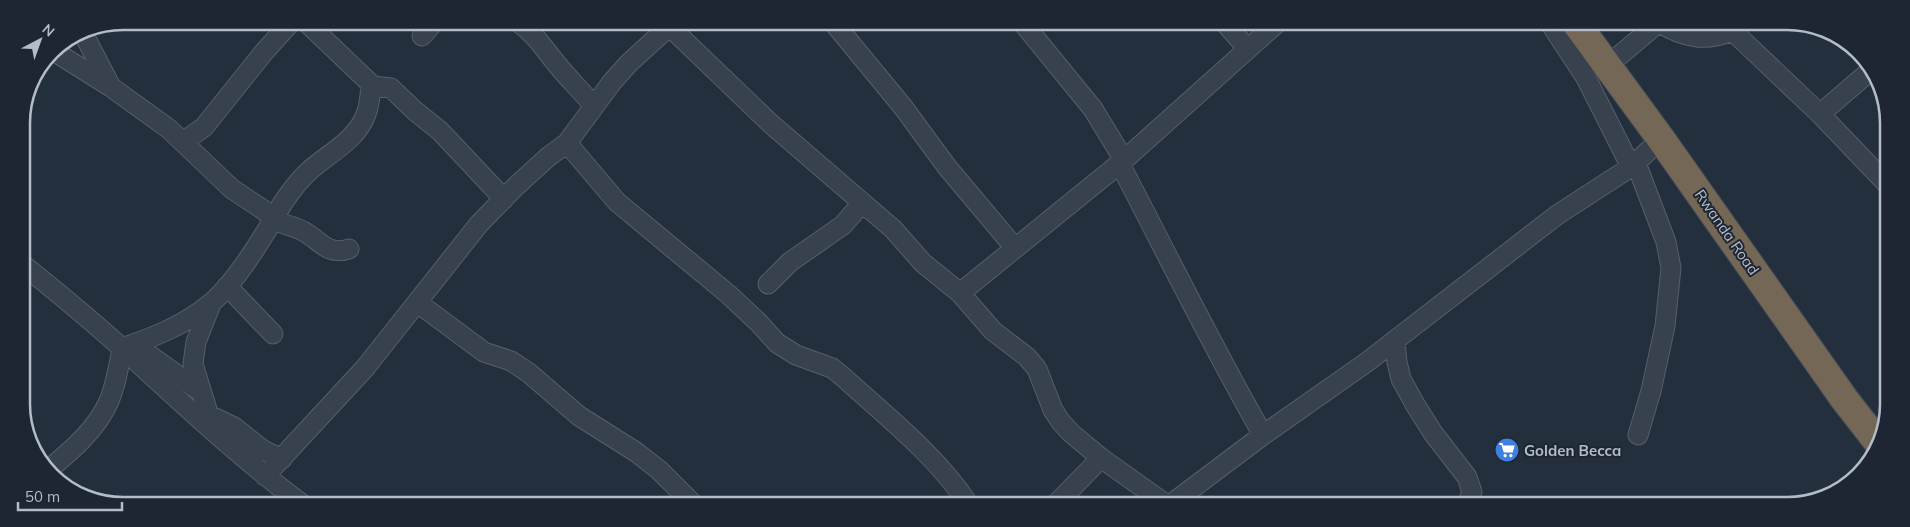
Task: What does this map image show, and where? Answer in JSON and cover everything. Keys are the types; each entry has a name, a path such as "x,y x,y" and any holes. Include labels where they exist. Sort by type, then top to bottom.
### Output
{"highway":[{"name":"Rwanda Road","path":"1581,30 1874,437"}],"street":[{"path":"183,142 204,127 264,52 285,30"},
{"path":"314,30 371,84 377,87 386,87 397,93 415,111 440,131 504,199"},
{"path":"529,30 594,106"},
{"path":"265,476 365,368 479,224 548,157 567,143 629,63 665,30"},
{"path":"678,30 771,124 893,229 923,263 960,293 993,331 1027,357 1037,369 1054,410 1061,422 1071,433 1101,458 1157,497"},
{"path":"840,30 903,106 947,167 1015,248"},
{"path":"1029,30 1093,109 1122,162 1224,368 1263,435"},
{"path":"1231,30 1247,48"},
{"path":"960,293 1122,162 1269,30"},
{"path":"1555,30 1586,78 1633,165 1666,242 1671,268 1665,326 1651,391 1638,435"},
{"path":"1607,66 1651,30"},
{"path":"1672,30 1699,38 1723,34 1726,30"},
{"path":"1731,30 1820,114 1880,177"},
{"path":"86,38 111,87"},
{"path":"65,58 111,87 169,129 232,189 257,205 272,220 303,230 326,248 335,252 349,249"},
{"path":"1820,114 1866,75"},
{"path":"128,346 161,334 193,316 212,302 227,286 259,243 279,208 308,172 346,142 360,126 368,110 371,84"},
{"path":"1179,497 1367,362 1558,215 1633,165 1661,139"},
{"path":"567,143 617,202 728,294 758,322 776,343 796,355 832,368 842,376 912,439 956,486 964,497"},
{"path":"768,284 790,262 843,225 862,203"},
{"path":"30,270 128,346 265,476 293,497"},
{"path":"227,286 273,334"},
{"path":"212,302 193,353 193,364 212,424"},
{"path":"418,303 484,352 511,361 529,373 580,416 636,452 659,470 686,497"},
{"path":"1395,340 1401,379 1433,433 1467,477 1472,492 1470,497"},
{"path":"128,346 201,392"},
{"path":"53,466 71,451 101,416 114,387 128,346"},
{"path":"212,424 234,427 263,450 282,459"},
{"path":"1063,497 1101,458"}],"place":[{"name":"Golden Becca","path":"1507,450"}]}
